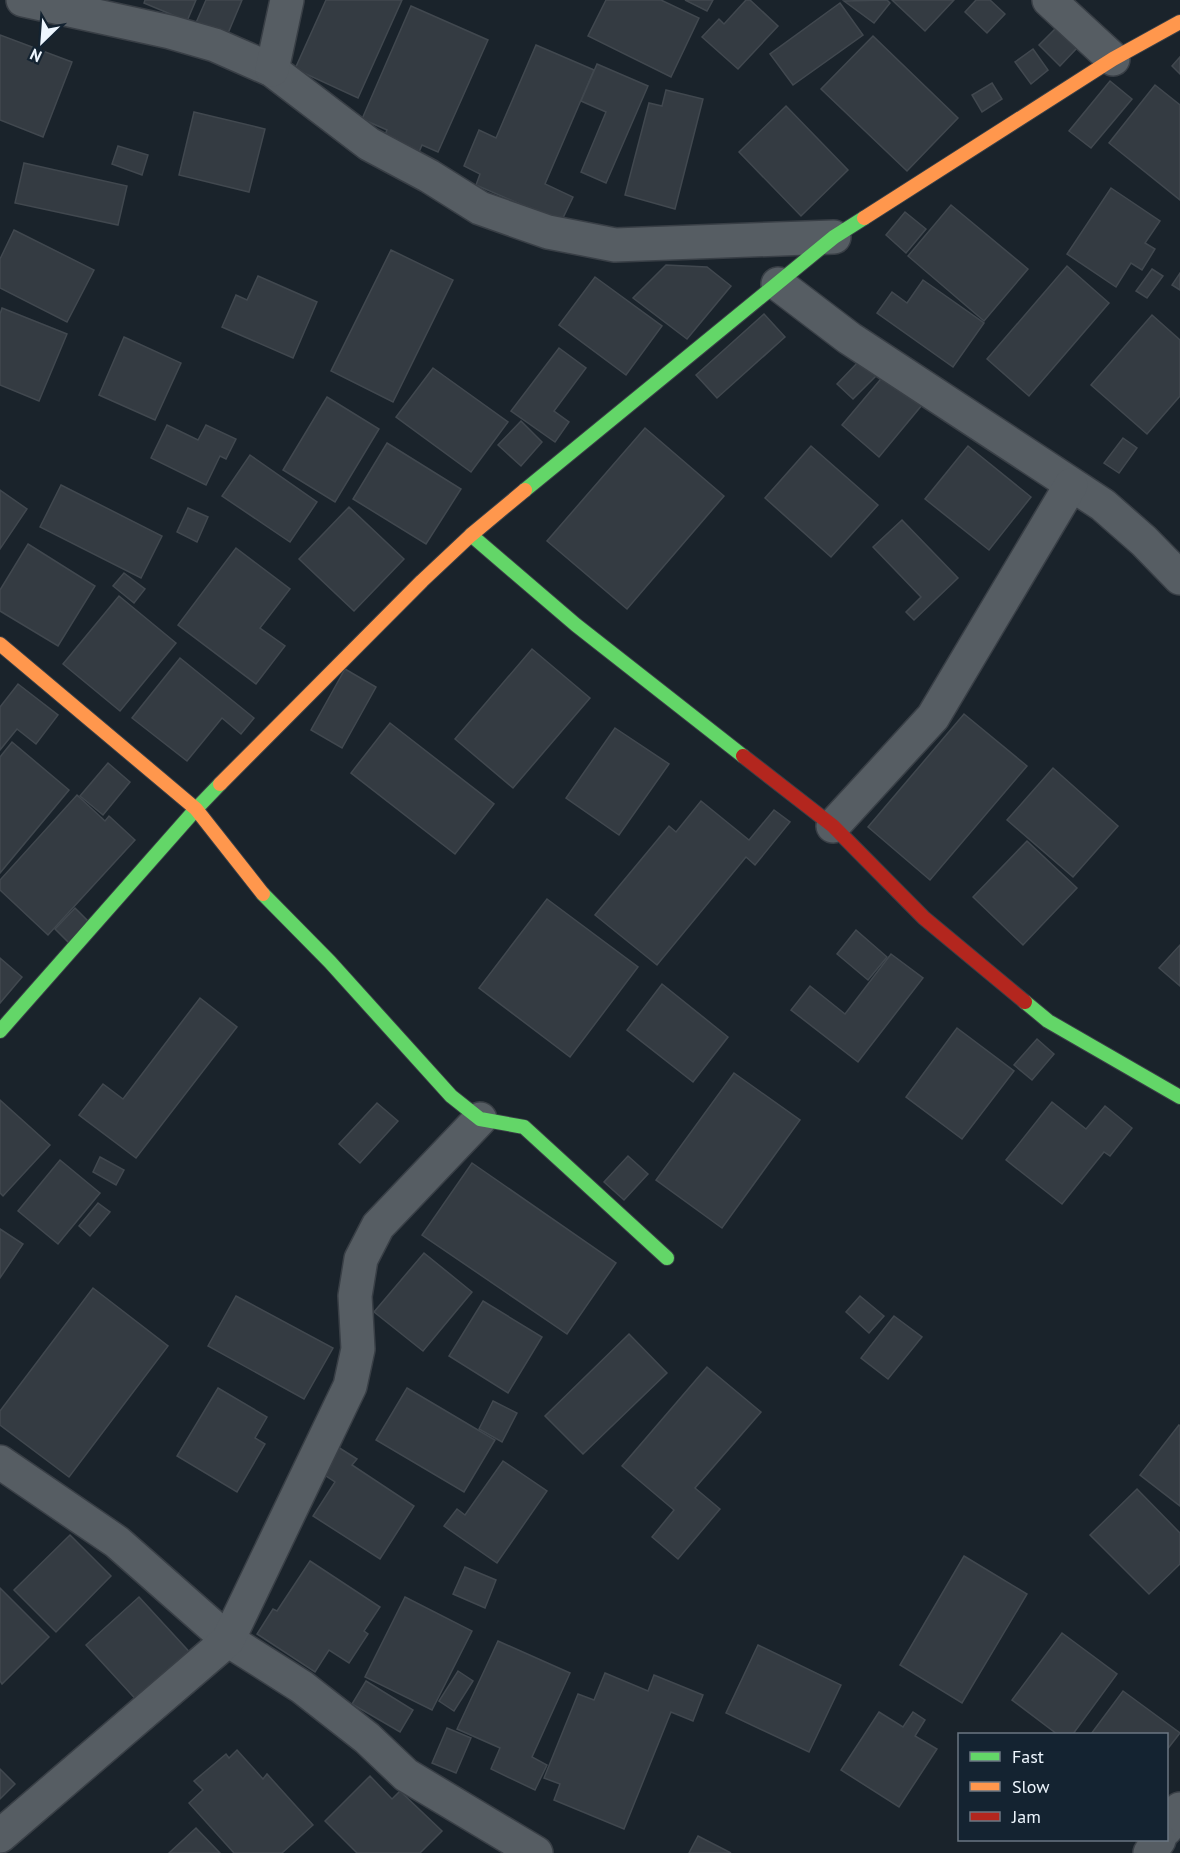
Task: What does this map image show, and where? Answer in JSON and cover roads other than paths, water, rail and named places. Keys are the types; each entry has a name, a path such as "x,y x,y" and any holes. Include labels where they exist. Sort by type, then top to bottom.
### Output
{"street":[{"path":"23,0 170,32 215,45 272,70 369,144 429,176 480,208 548,232 615,245 834,237"},
{"path":"272,70 287,0"},
{"path":"1049,0 1113,59"},
{"path":"0,1031 196,809 422,581 471,535 834,237 1113,59 1180,22"},
{"path":"778,284 849,338 1111,513 1144,541 1180,578"},
{"path":"833,826 933,717 1071,485"},
{"path":"471,535 576,625 833,826 924,918 1048,1021 1180,1097"},
{"path":"0,644 196,809 262,893 330,962 451,1096 480,1119 524,1127 668,1258"},
{"path":"0,1836 228,1640 350,1386 358,1349 355,1296 361,1259 378,1226 480,1119"},
{"path":"0,1462 117,1542 228,1640 302,1687 367,1738 406,1775 536,1853"},
{"path":"1168,1827 1180,1809"}]}
